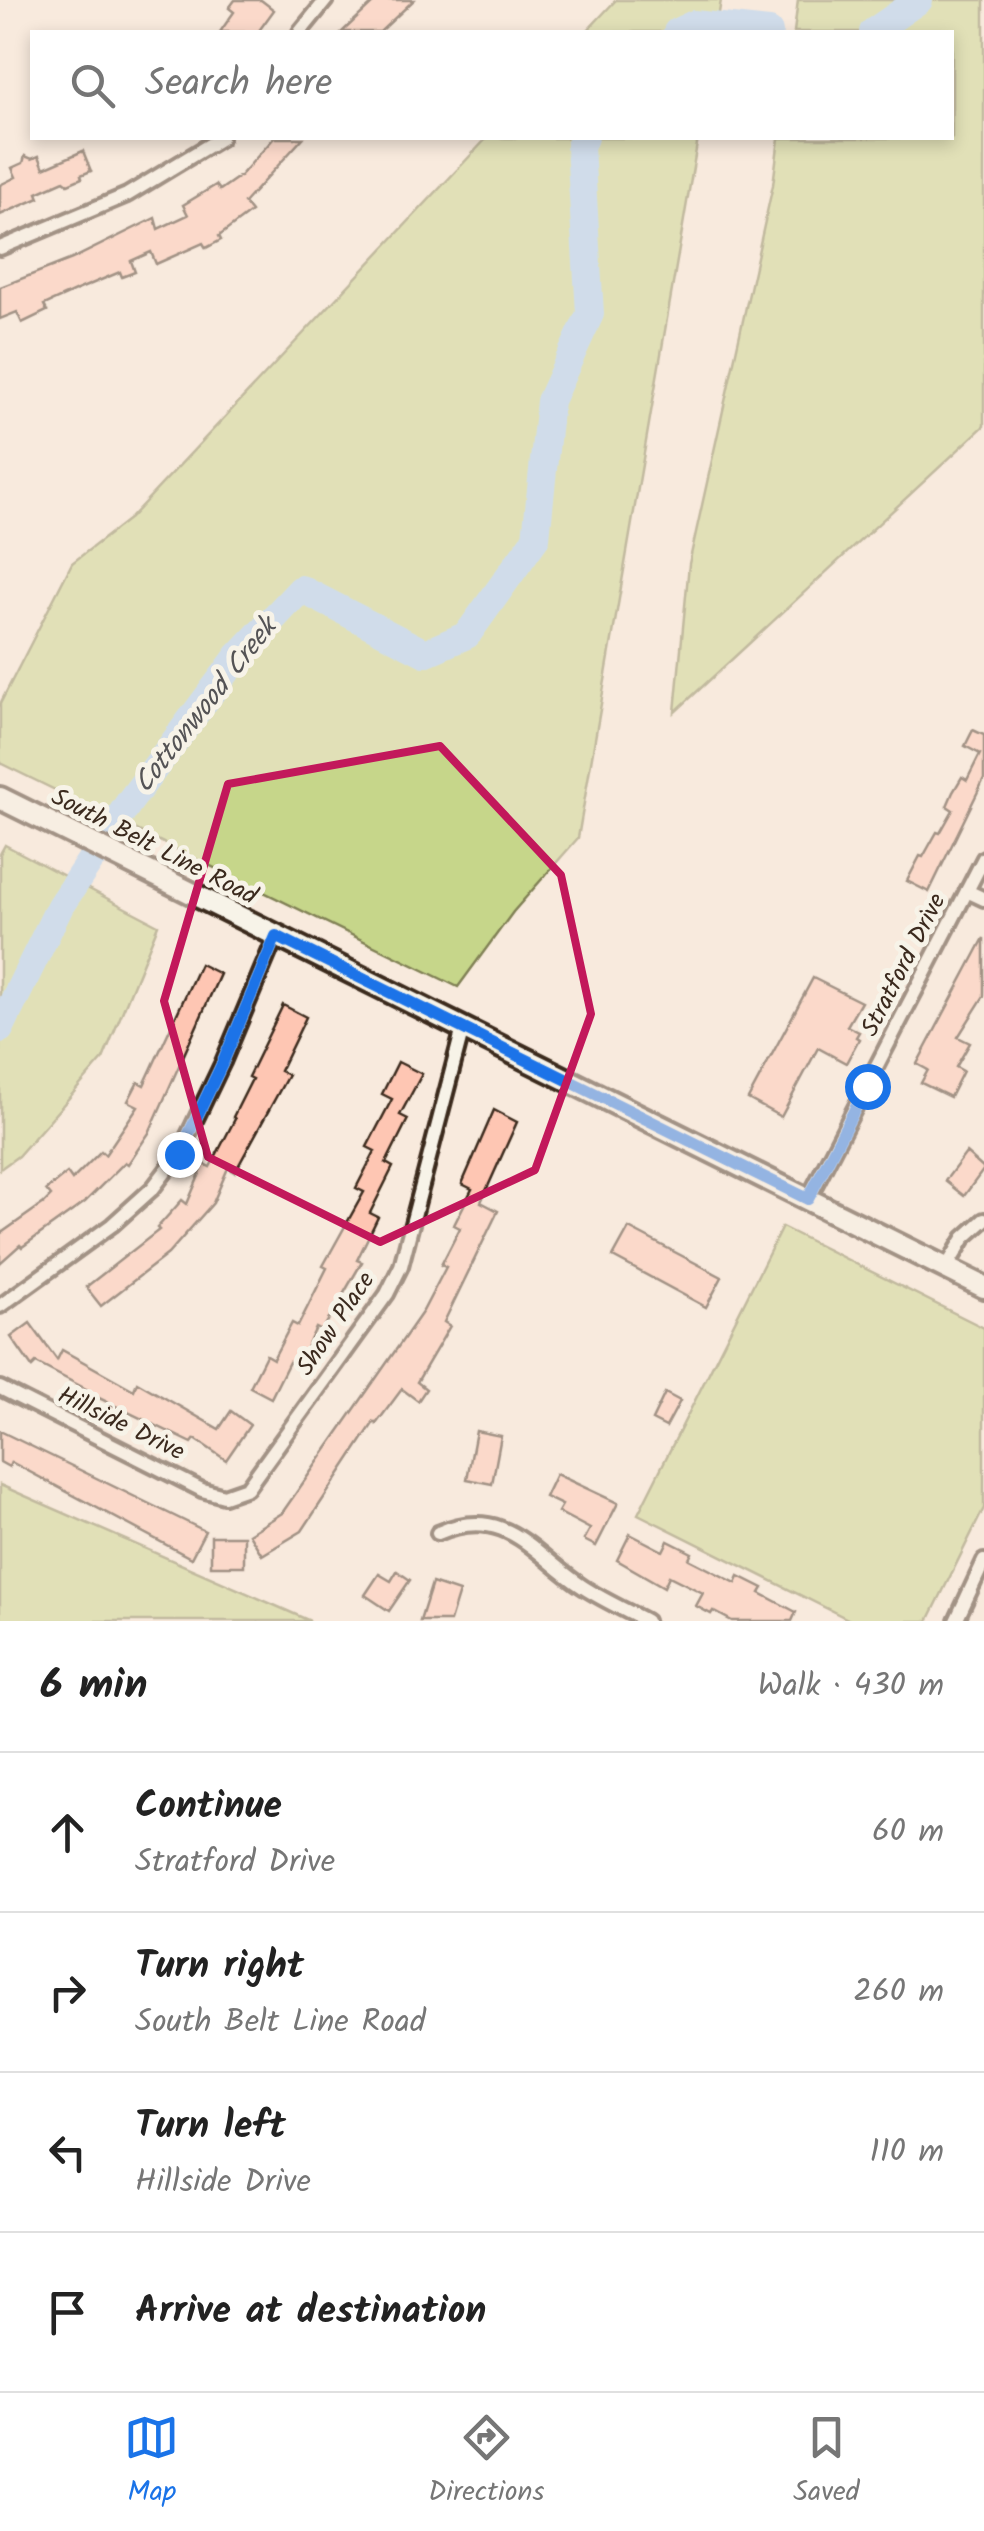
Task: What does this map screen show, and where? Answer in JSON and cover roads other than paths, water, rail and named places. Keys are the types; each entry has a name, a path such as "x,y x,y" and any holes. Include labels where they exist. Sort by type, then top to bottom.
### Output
{"main road":[{"name":"South Belt Line Road","path":"0,798 984,1286"}],"street":[{"path":"302,30 326,0"},
{"path":"0,248 128,195 218,140"},
{"name":"Stratford Drive","path":"808,1199 984,858"},
{"path":"967,891 984,900"},
{"path":"0,1306 112,1225 153,1188 179,1154 276,936"},
{"name":"Show Place","path":"224,1496 247,1488 387,1294 401,1266 463,1028"},
{"path":"946,1268 964,1238 984,1220"},
{"name":"Hillside Drive","path":"0,1388 202,1490 224,1496"},
{"path":"438,1532 454,1526 489,1524 531,1543 582,1586 646,1621"},
{"path":"956,1621 984,1561"}],"waterway":[{"name":"Cottonwood Creek","path":"876,30 919,0"},
{"name":"Cottonwood Creek","path":"681,30 694,24 750,30"},
{"name":"Cottonwood Creek","path":"0,1029 60,906 130,801 239,655 301,589 425,653 467,635 536,538 550,401 590,314 580,146 583,140"}]}
